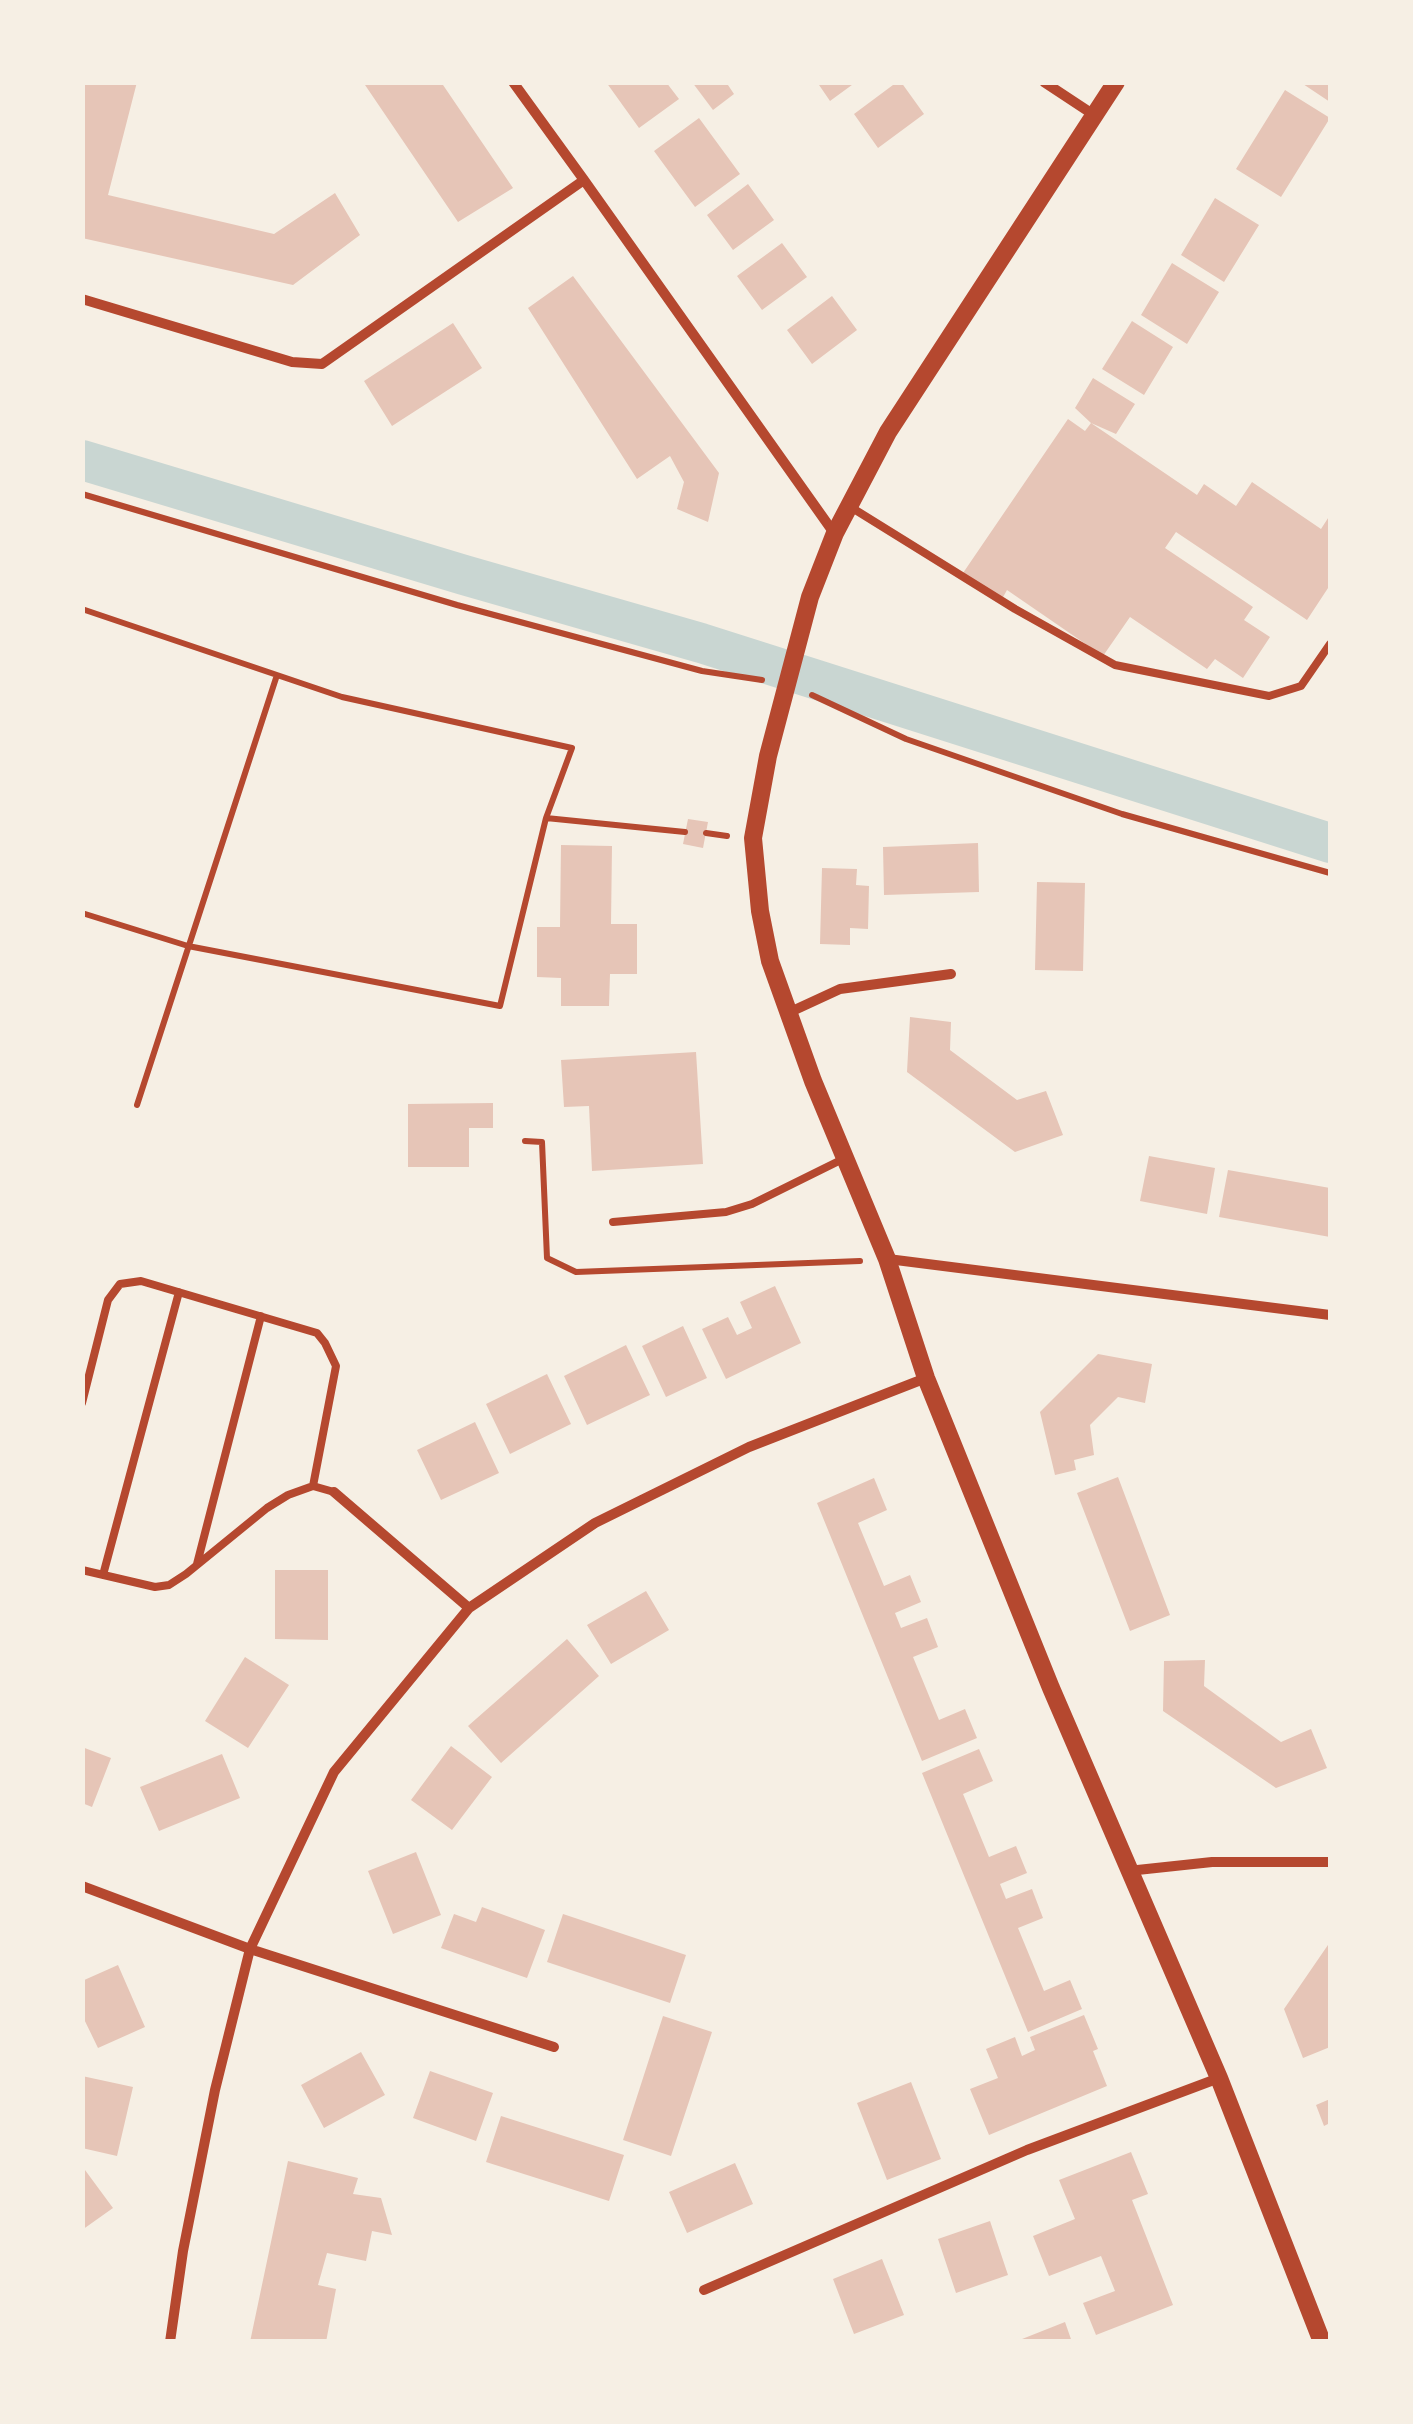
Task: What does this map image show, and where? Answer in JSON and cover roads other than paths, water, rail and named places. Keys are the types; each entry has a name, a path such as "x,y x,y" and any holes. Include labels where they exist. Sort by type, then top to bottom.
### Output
{"street":[{"path":"513,82 835,533"},
{"path":"1044,82 1094,115"},
{"path":"1116,82 888,432 835,533 810,597 768,756 753,838 760,911 770,961 887,1259 926,1378 1050,1688 1219,2078 1322,2342"},
{"path":"82,299 292,362 322,364 584,180"},
{"path":"788,1013 840,988 950,974"},
{"path":"887,1259 1330,1315"},
{"path":"170,2342 183,2251 212,2108 250,1949 334,1772 469,1608 594,1523 750,1447 926,1378"},
{"path":"334,1492 469,1608"},
{"path":"1128,1871 1212,1862 1330,1862"},
{"path":"82,1886 250,1949 554,2047"},
{"path":"704,2290 1027,2150 1219,2078"}],"lane":[{"path":"849,506 1014,609 1115,665 1269,696 1301,686 1330,644"},
{"path":"613,1222 726,1212 752,1204 845,1158"},
{"path":"82,1403 108,1300 120,1284 142,1280 318,1333 336,1366 312,1486"},
{"path":"103,1575 179,1292"},
{"path":"196,1566 261,1316"},
{"path":"82,1570 155,1587 169,1585 288,1495 312,1486 334,1492"}],"waterway":[{"path":"82,460 701,643 1330,843"}]}
